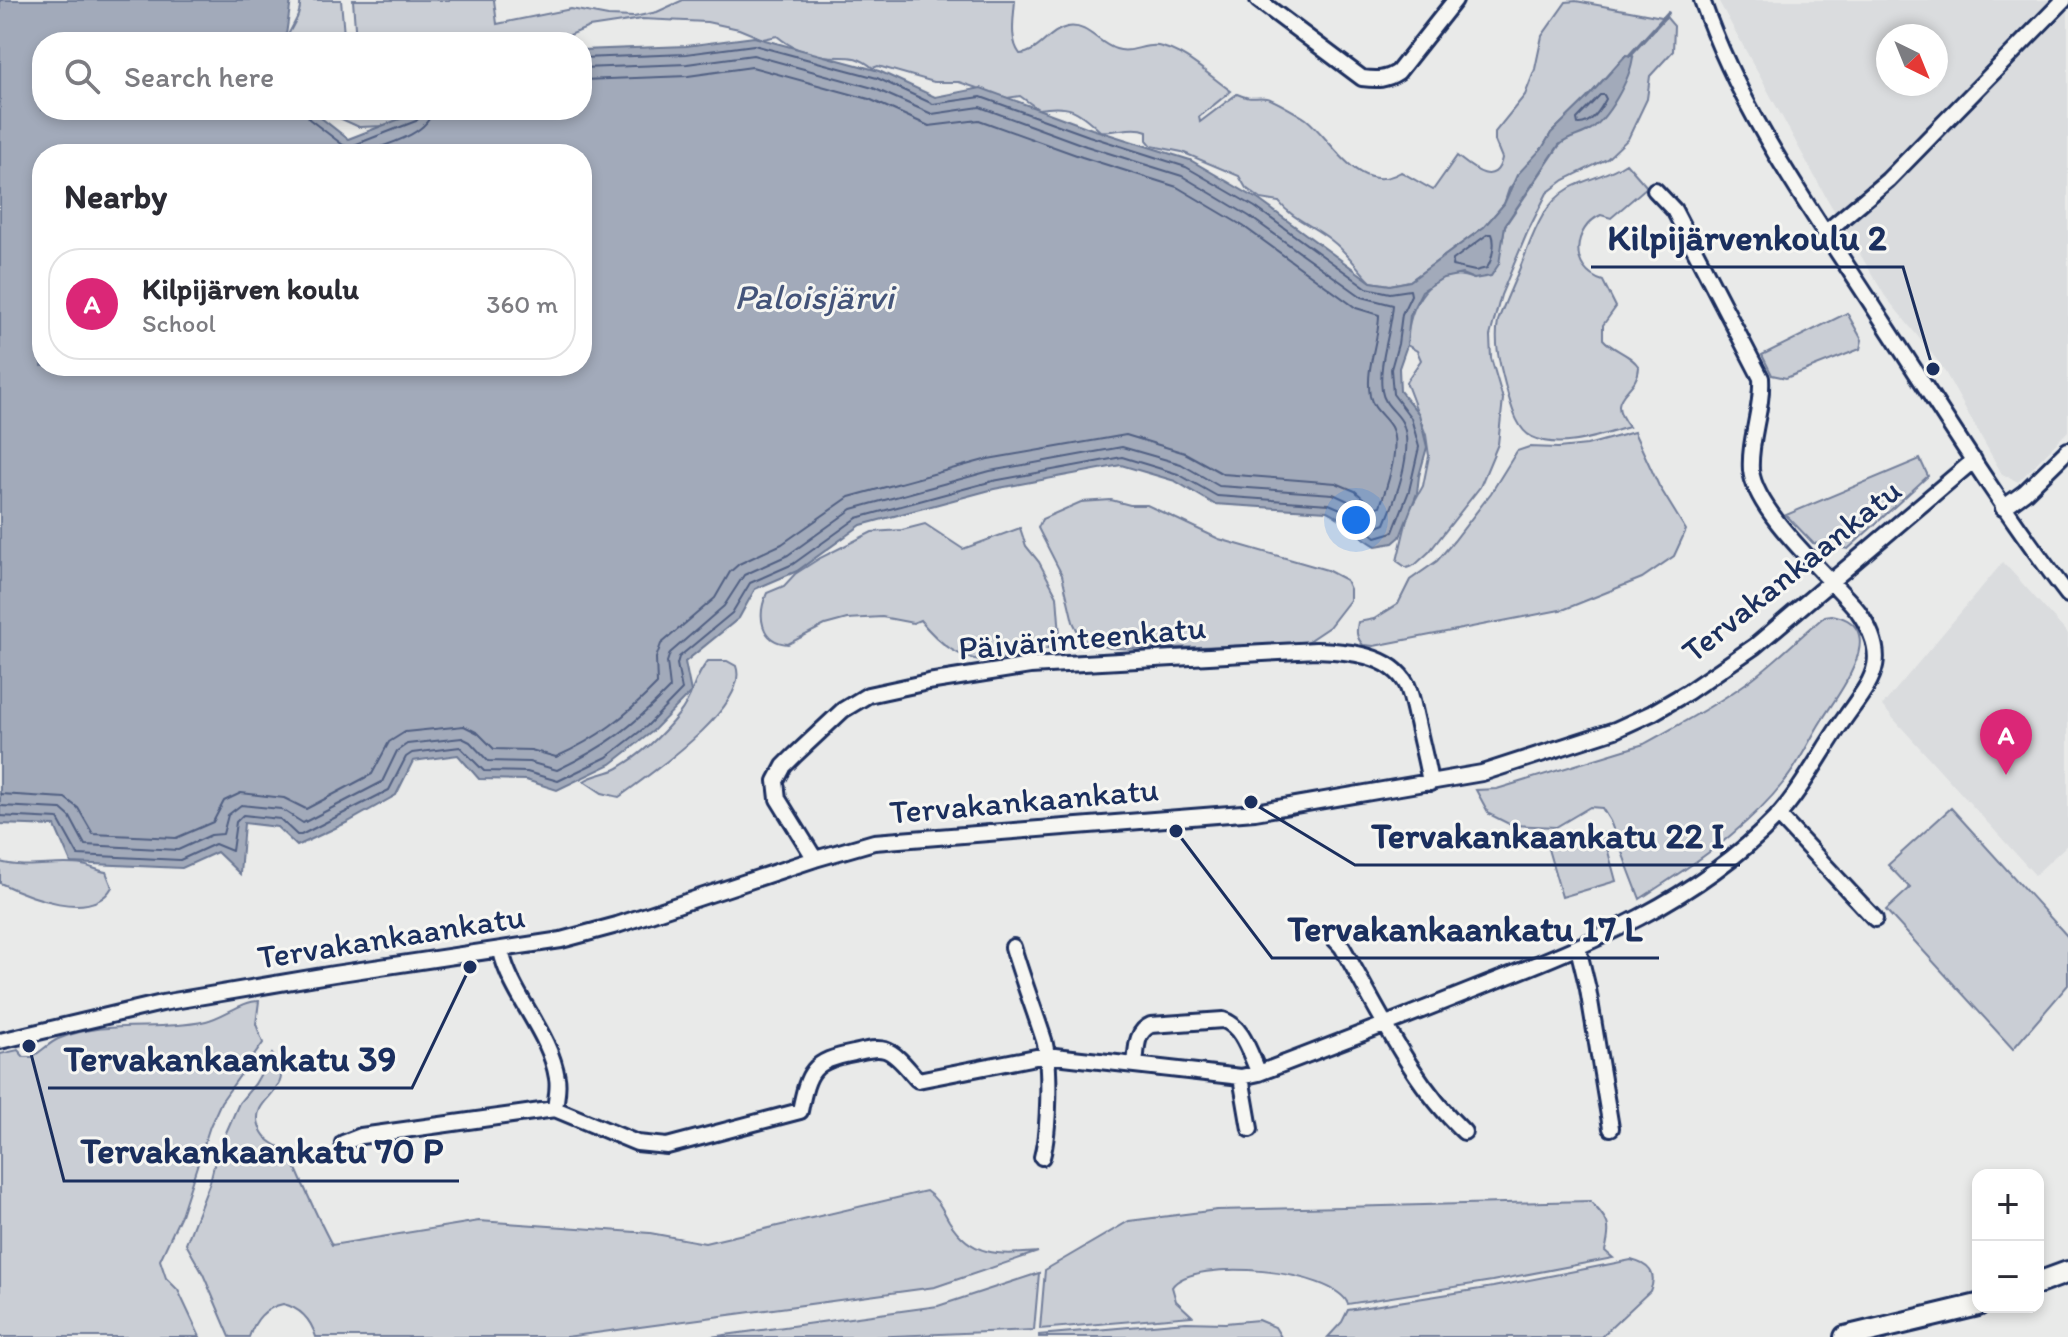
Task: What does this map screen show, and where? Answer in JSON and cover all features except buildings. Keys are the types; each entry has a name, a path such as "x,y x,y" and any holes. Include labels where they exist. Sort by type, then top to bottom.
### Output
{"street":[{"path":"1258,0 1362,78 1375,80 1389,78 1398,72 1455,0"},
{"path":"1702,0 1723,55 1783,164 2003,508 2068,595"},
{"path":"1826,232 1888,180 2064,0"},
{"path":"343,1143 361,1136 555,1109 637,1143 667,1146 800,1111 808,1078 816,1066 830,1058 870,1050 885,1050 895,1056 918,1080 1046,1055 1241,1077 1259,1073 1578,948 1654,911 1677,896 1752,841 1778,815 1860,697 1873,674 1877,649 1868,626 1831,579 1770,514 1757,492 1751,463 1762,394 1761,378 1674,210 1655,190"},
{"path":"2003,508 2025,492 2068,450"},
{"name":"Tervakankaankatu","path":"0,1041 162,1003 561,940 617,925 874,842 1255,812 1482,773 1615,730 1652,713 1755,646 1974,460"},
{"name":"Päivärinteenkatu","path":"815,859 778,799 776,781 784,766 834,718 856,701 881,691 1030,666 1316,650 1347,651 1373,659 1397,673 1404,681 1411,696 1430,783"},
{"path":"1778,815 1875,919"},
{"path":"1328,932 1342,947 1410,1064 1447,1116 1464,1132"},
{"path":"1013,947 1045,1043 1048,1134 1042,1157"},
{"path":"1578,948 1588,989 1611,1128"},
{"path":"501,951 510,979 555,1066 558,1082 555,1109"},
{"path":"1135,1065 1139,1034 1143,1028 1223,1020 1237,1029 1259,1073"},
{"path":"1241,1077 1250,1129"},
{"path":"2044,1281 2068,1272"},
{"path":"1845,1337 1972,1306"}],"shaded area":[{"path":"300,0 341,0 344,32 290,32"},
{"path":"353,0 494,0 497,24 571,9 634,17 657,12 683,0 1015,0 1013,35 1020,54 1033,50 1067,27 1081,28 1116,49 1158,46 1168,49 1187,58 1231,91 1199,117 1200,122 1237,94 1267,98 1306,119 1359,172 1386,178 1401,172 1433,190 1457,156 1482,173 1489,174 1499,167 1502,158 1495,132 1525,95 1535,69 1542,36 1566,2 1576,1 1667,18 1674,26 1673,51 1650,76 1647,99 1628,139 1607,159 1564,180 1547,193 1527,233 1501,295 1490,336 1491,358 1503,399 1498,444 1480,487 1429,552 1407,568 1397,561 1409,511 1423,486 1429,456 1426,435 1406,382 1421,360 1417,351 1407,345 1411,316 1424,291 1434,282 1459,275 1474,279 1502,243 1505,226 1559,146 1569,137 1588,131 1633,57 1625,55 1551,133 1509,189 1504,204 1484,227 1410,281 1390,285 1371,282 1331,240 1279,202 1261,199 1246,188 1239,176 1182,152 1152,146 1147,140 1147,131 1100,131 1072,110 1058,107 1038,109 1020,96 1007,98 959,82 934,82 878,66 873,68 855,58 811,54 777,36 763,39 739,29 707,22 642,19 589,27 577,32 355,32"},
{"path":"1718,0 2068,0 2068,431 2018,482 2002,474 1941,365 1885,296 1826,197"},
{"path":"344,120 398,120 383,126 359,127"},
{"path":"1626,163 1647,187 1611,218 1601,215 1592,221 1580,238 1578,248 1584,268 1603,281 1616,307 1603,325 1603,339 1639,367 1637,376 1620,401 1619,408 1629,427 1568,442 1543,441 1526,433 1515,416 1498,355 1498,321 1533,235 1551,204 1570,188"},
{"path":"1847,313 1862,340 1860,349 1786,378 1772,375 1762,355"},
{"path":"1634,432 1659,486 1686,530 1674,556 1642,578 1565,609 1374,646 1363,645 1357,634 1358,622 1374,619 1398,604 1410,580 1437,561 1454,541 1491,493 1517,451 1529,447 1587,445"},
{"path":"1920,459 1928,476 1848,549 1813,543 1786,515"},
{"path":"1111,500 1147,505 1219,539 1327,570 1346,580 1350,600 1329,627 1305,643 1144,649 1110,648 1082,640 1073,622 1062,575 1038,528 1042,519 1081,502"},
{"path":"925,524 963,549 1020,528 1026,546 1039,562 1057,596 1060,635 1054,646 1014,657 981,660 951,649 920,620 913,623 882,617 847,619 825,625 788,644 766,633 762,610 767,593 784,586 795,574 820,558 872,532 902,530"},
{"path":"2003,562 2068,634 2068,844 2035,875 1882,706"},
{"path":"1832,615 1850,622 1858,633 1860,646 1848,679 1794,768 1765,804 1731,835 1640,899 1602,808 1590,807 1556,827 1511,825 1489,814 1476,790 1497,789 1644,744 1733,692 1766,668 1825,616"},
{"path":"708,661 727,661 736,666 736,683 728,701 694,739 619,797 602,793 584,781 618,768 658,737 684,707"},
{"path":"1951,808 2068,937 2068,985 2013,1049 1886,910 1910,888 1888,865"},
{"path":"1603,833 1616,881 1562,897 1548,849"},
{"path":"0,862 85,866 106,872 112,887 103,898 90,903 59,903 0,883"},
{"path":"259,1001 256,1024 263,1043 221,1102 181,1215 160,1260 166,1278 178,1290 200,1337 0,1337 0,1054 18,1050 24,1057 32,1057 55,1041 76,1033 113,1027 169,1026 206,1021"},
{"path":"272,1054 281,1077 261,1107 259,1125 265,1137 291,1156 332,1245 479,1221 650,1233 705,1243 926,1191 937,1201 958,1233 977,1248 1011,1254 1038,1252 935,1287 566,1337 316,1337 304,1316 295,1308 283,1304 261,1316 249,1337 230,1337 203,1274 186,1244 210,1182 217,1153 239,1103 255,1084"},
{"path":"1590,1201 1607,1224 1605,1251 1613,1258 1348,1304 1337,1292 1292,1276 1263,1271 1206,1272 1185,1277 1172,1287 1176,1301 1192,1316 1040,1329 1045,1270 1129,1221 1217,1210"},
{"path":"1631,1260 1650,1270 1653,1279 1650,1291 1601,1337 1328,1337 1348,1310 1493,1287"},
{"path":"1039,1273 1034,1330 870,1337 710,1337 938,1306"},
{"path":"1258,1320 1275,1327 1281,1337 1039,1337 1186,1322"}],"water":[{"name":"Paloisjärvi","path":"0,0 291,0 286,32 32,32 32,120 324,120 348,139 397,120 592,120 592,50 686,46 754,37 879,71 935,97 981,88 1092,129 1190,160 1259,200 1371,282 1390,285 1410,281 1484,227 1504,204 1517,175 1543,147 1551,133 1626,55 1633,56 1628,76 1610,109 1588,131 1559,145 1505,225 1499,264 1491,276 1474,279 1462,274 1443,278 1422,291 1410,315 1407,345 1399,368 1400,391 1419,414 1427,447 1417,493 1400,537 1393,543 1376,546 1327,511 1214,504 1175,481 1121,465 994,489 861,525 797,571 755,589 739,618 685,662 691,692 653,731 611,764 557,790 526,780 479,779 458,755 413,761 396,795 297,846 277,827 244,823 240,874 217,852 182,868 71,863 55,826 0,824"}],"waterway":[{"path":"1630,55 1668,13"}],"place":[{"name":"Kilpijärvenkoulu 2","path":"1933,369"},
{"name":"Kilpijärven koulu","path":"2006,775"},
{"name":"Tervakankaankatu 22 I","path":"1251,802"},
{"name":"Tervakankaankatu 17 L","path":"1176,831"},
{"name":"Tervakankaankatu 39","path":"470,967"},
{"name":"Tervakankaankatu 70 P","path":"29,1046"}]}
